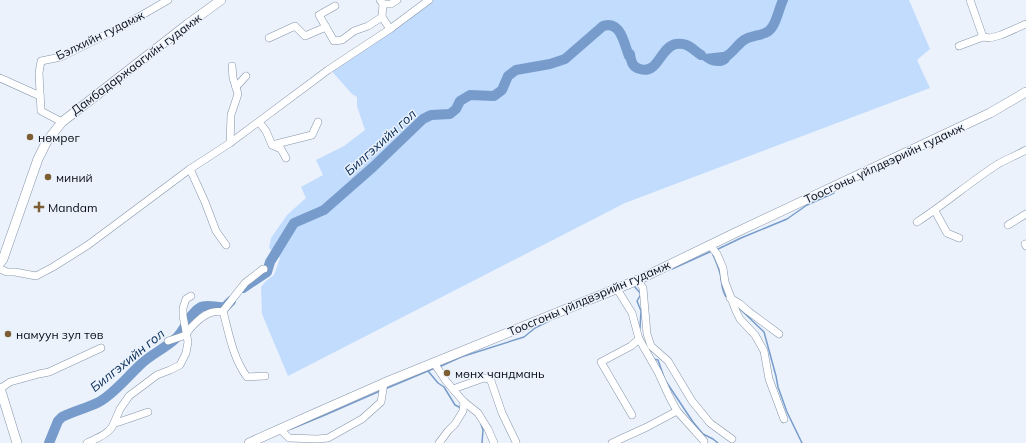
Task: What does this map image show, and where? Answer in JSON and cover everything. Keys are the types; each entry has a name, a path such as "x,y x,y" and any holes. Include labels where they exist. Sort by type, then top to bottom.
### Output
{"main road":[{"name":"Дамбадаржаагийн гудамж","path":"0,263 38,159 47,141 62,122 221,0"},
{"name":"Тоосгоны үйлдвэрийн гудамж","path":"249,443 308,416 434,363 638,280 990,114 1026,92"},
{"path":"0,389 17,442"}],"street":[{"name":"Бэлхийн гудамж","path":"62,122 41,110 39,73 41,61 61,57 123,26 168,0"},
{"path":"390,28 382,17 381,2 391,4 398,0"},
{"path":"0,269 7,272 36,276 88,245 190,170 259,122 328,70 429,0"},
{"path":"970,0 982,37"},
{"path":"335,6 319,15 334,41 342,40 354,31 368,26 382,17"},
{"path":"959,46 982,37 990,38 1001,35 1026,24"},
{"path":"270,38 295,26 305,36 326,27"},
{"path":"230,143 231,115 238,94 233,78 232,66"},
{"path":"236,87 246,76"},
{"path":"0,78 40,96"},
{"path":"259,122 266,131 272,144 281,149 286,158"},
{"path":"272,144 312,135 318,122"},
{"path":"917,222 935,211 1000,163 1026,150"},
{"path":"190,170 205,202 216,231 226,245"},
{"path":"935,211 947,233 959,238"},
{"path":"1008,225 1026,214"},
{"path":"710,245 717,254 723,268 725,282 730,298 740,319 755,335 764,350 769,380 784,419"},
{"path":"168,341 186,333 206,315 212,312 223,311 245,283 264,269"},
{"path":"638,280 643,288 647,334 651,346 668,361 692,401 710,423 732,440"},
{"path":"617,289 632,313 639,339 658,372 668,396 677,411 704,441"},
{"path":"87,443 102,436 112,428 120,409 129,396 157,375 180,364 186,353 188,342 182,316 183,308 186,299 191,296"},
{"path":"730,298 779,334"},
{"path":"223,311 232,346 241,368 247,377 265,376"},
{"path":"632,415 601,362 631,346 639,339"},
{"path":"0,389 10,382 49,372 100,348"},
{"path":"434,363 446,381 464,402 478,413 488,429 494,443"},
{"path":"453,389 484,378 489,379 502,413 516,442"},
{"path":"280,429 289,438 328,438 362,419 382,402 384,384"},
{"path":"439,443 455,424 463,411 464,402"},
{"path":"612,443 677,411"},
{"path":"114,423 148,412"}],"shaded area":[{"path":"430,0 909,0 930,49 917,60 930,88 625,203 288,376 262,314 261,287 274,275 280,258 269,248 271,238 287,215 306,198 301,187 323,175 316,160 344,146 365,130 357,106 357,97 352,94 329,68"},
{"path":"737,45 738,46 729,61 721,66 714,66 706,63 690,48 691,47 700,53 705,54 731,51"}],"waterway":[{"name":"Билгэхийн гол","path":"728,55 744,40 769,31 772,28 783,0"},
{"name":"Билгэхийн гол","path":"243,288 267,272 270,262 294,223 324,210 373,167 423,119 431,115 450,114 456,109 460,101 470,95 494,96 502,90 508,76 516,70 550,64 565,59 603,26 609,25 614,26 621,34 629,56 630,54 632,63 635,67 640,69 646,70 651,68 666,50 676,44 687,45 701,55"},
{"path":"716,250 787,219 807,205 834,193"},
{"path":"672,269 712,251"},
{"path":"713,255 727,298"},
{"path":"634,286 641,294 637,301 641,311 640,328"},
{"name":"Билгэхийн гол","path":"49,443 58,421 62,417 99,402 105,398 121,385 144,361 175,339 197,310 203,306 225,307 231,301"},
{"path":"738,307 764,332 778,387 787,412 802,443"},
{"path":"439,367 461,357 524,337 535,328 549,321"},
{"path":"653,359 658,360 665,380 693,422 703,434 718,443"},
{"path":"385,389 435,368"},
{"path":"428,371 438,383 444,387 455,405 461,408"},
{"path":"291,429 380,391"},
{"path":"481,424 483,430 482,443"}],"place":[{"name":"нөмрөг","path":"30,137"},
{"name":"миний","path":"48,177"},
{"name":"Mandam","path":"39,207"},
{"name":"намуун зул төв","path":"8,334"},
{"name":"мөнх чандмань","path":"447,373"}]}
